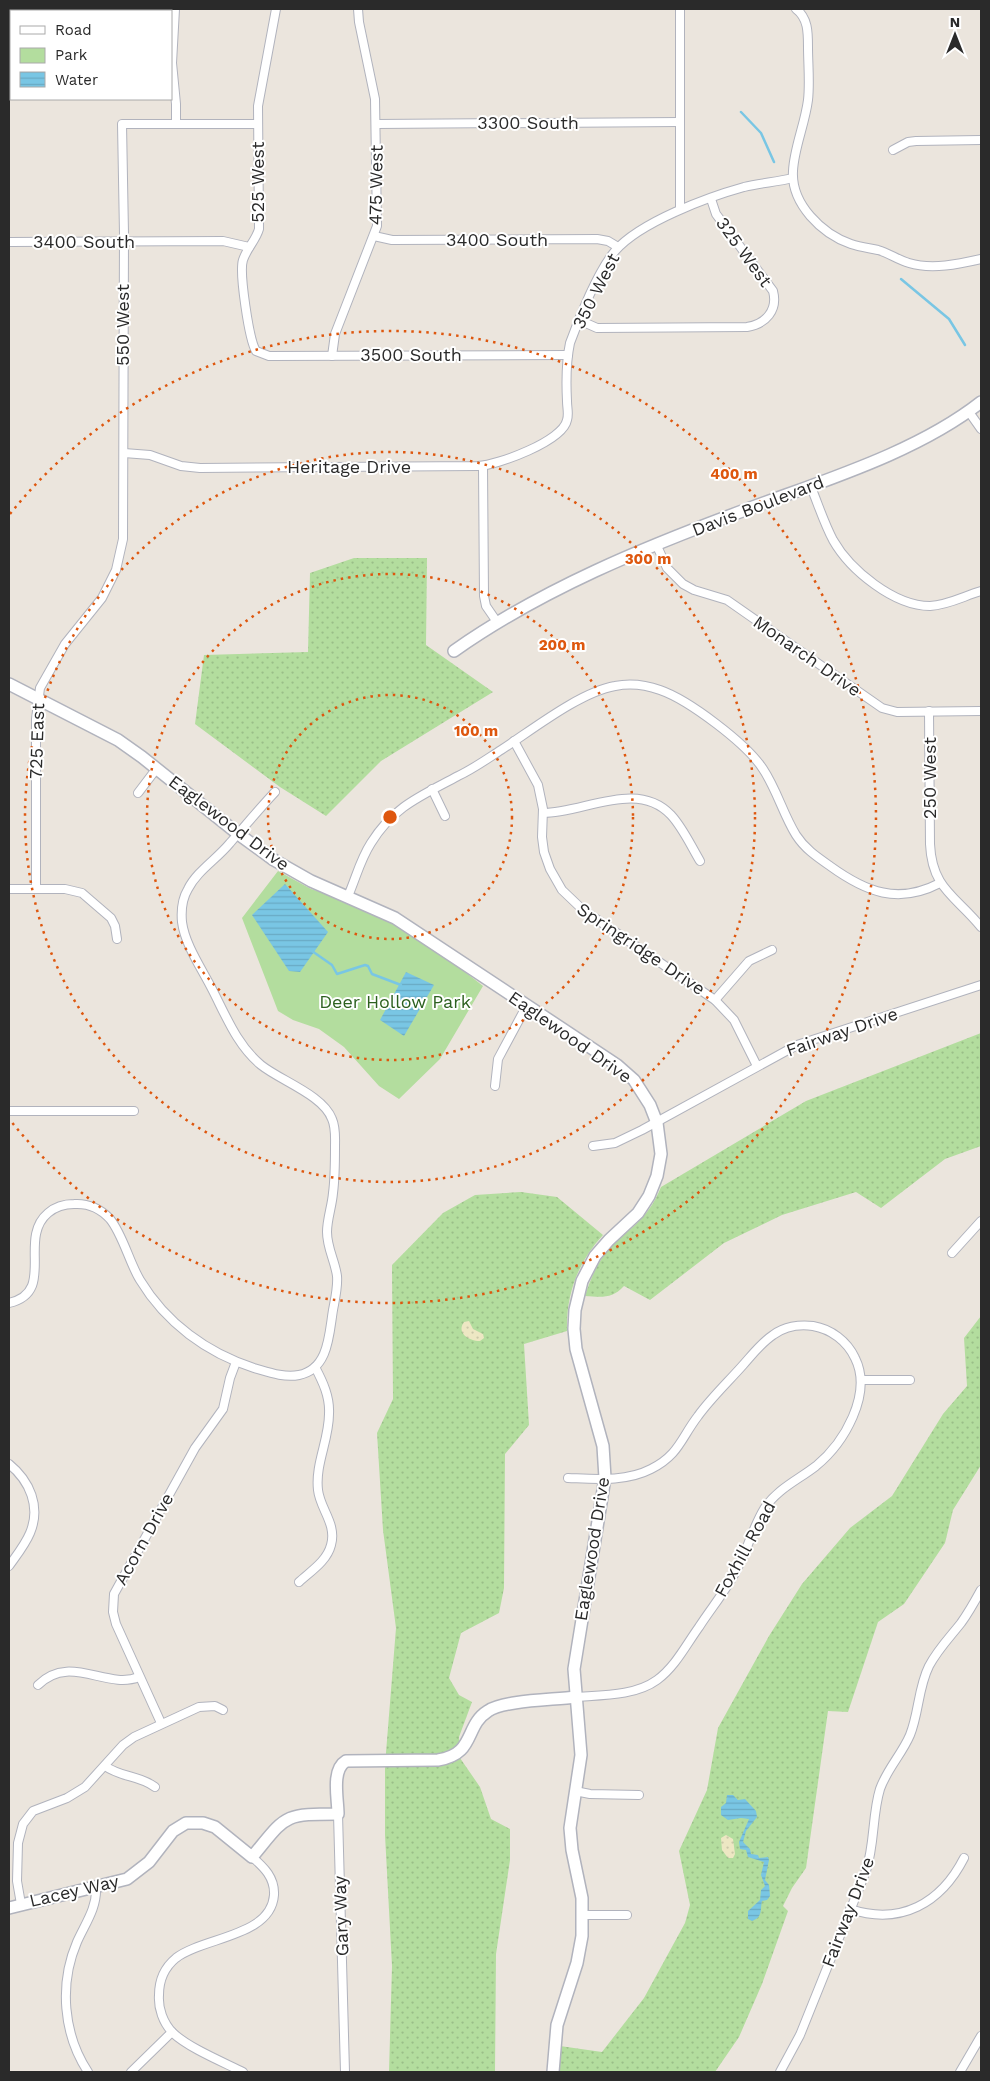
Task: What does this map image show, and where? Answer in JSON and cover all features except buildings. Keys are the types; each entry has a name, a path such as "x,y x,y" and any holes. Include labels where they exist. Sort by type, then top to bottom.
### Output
{"main road":[{"name":"Davis Boulevard","path":"454,651 497,622 580,579 726,517 811,487 922,439 969,412 981,402"},
{"name":"Eaglewood Drive","path":"9,684 105,732 157,768 237,833 290,871 396,918 626,1072 646,1096 657,1123 661,1154 654,1186 638,1213 608,1240 590,1264 582,1281 575,1310 576,1349 603,1446 605,1478 576,1646 574,1668 581,1755 571,1816 570,1839 582,1898 583,1915 579,1954 557,2025 553,2072"},
{"name":"Foxhill Road","path":"343,1762 353,1759 431,1760 450,1758 464,1747 479,1719 493,1708 575,1697"},
{"name":"Gary Way","path":"338,1814 337,1772 343,1762"},
{"path":"252,1857 277,1827 287,1819 305,1814 338,1814"},
{"name":"Lacey Way","path":"9,1908 121,1881 138,1872 149,1862 169,1834 176,1827 186,1823 197,1822 215,1827 252,1857"}],"street":[{"path":"175,9 172,63 176,124 258,124"},
{"name":"525 West","path":"256,351 252,340 242,274 243,260 259,229 259,98 276,9"},
{"name":"475 West","path":"332,356 335,334 377,226 376,124 373,88 358,9"},
{"path":"680,9 680,209 746,186 793,178"},
{"path":"796,9 802,16 807,29 808,97 793,166 793,178 796,192 808,213 821,226 851,244 880,250 910,263 948,265 981,259"},
{"name":"3300 South","path":"376,124 680,122"},
{"name":"550 West","path":"124,527 122,124 176,124"},
{"path":"893,150 908,142 916,141 981,140"},
{"name":"325 West","path":"578,320 596,328 747,327 757,325 765,320 771,314 774,306 774,294 771,287 716,214 711,199"},
{"name":"350 West","path":"565,427 568,415 568,355 570,343 578,320 607,262 618,247 661,218 680,209"},
{"name":"3400 South","path":"374,236 392,240 597,239 618,247"},
{"name":"3400 South","path":"9,242 228,241 249,247"},
{"name":"3500 South","path":"256,351 269,356 568,355"},
{"path":"969,412 981,429"},
{"name":"Heritage Drive","path":"124,453 150,455 193,468 483,466 513,457 558,434 565,427"},
{"path":"483,466 484,596 486,606 497,622"},
{"path":"811,487 828,530 838,548 852,565 892,596 914,604 936,605 951,602 981,591"},
{"name":"725 East","path":"36,889 36,720 40,688 52,665 70,638 96,606 110,584 122,549 124,527"},
{"name":"Monarch Drive","path":"658,546 667,568 683,584 694,590 727,600 882,708 897,712 981,711"},
{"path":"348,896 361,860 377,833 399,810 432,789 465,772 582,698 597,691 625,685 644,686 661,690 678,699 732,736 764,770 791,826 801,842 815,856 851,881 866,889 893,894 918,892 940,883 948,894 981,927"},
{"name":"250 West","path":"929,712 930,844 932,862 940,883"},
{"name":"Springridge Drive","path":"514,742 538,785 543,813 542,837 547,861 558,884 571,901 715,1000 734,1020 757,1066"},
{"path":"138,793 157,768"},
{"path":"432,789 445,816"},
{"path":"9,1303 28,1294 33,1286 35,1236 36,1230 44,1217 60,1207 74,1204 87,1205 102,1212 111,1221 140,1280 164,1313 192,1337 236,1362 266,1372 286,1376 300,1375 315,1367 326,1349 337,1282 327,1233 334,1186 334,1124 329,1113 321,1104 264,1068 245,1048 234,1033 188,940 183,926 182,911 187,890 275,792"},
{"path":"543,813 559,813 626,798 648,801 662,808 671,816 700,861"},
{"path":"9,889 71,889 82,893 111,918 115,926 117,939"},
{"path":"715,1000 749,961 772,950"},
{"name":"Fairway Drive","path":"593,1146 615,1143 657,1123 796,1045 981,985"},
{"path":"495,1086 498,1059 527,1005"},
{"path":"9,1111 134,1112"},
{"path":"952,1253 981,1221"},
{"path":"568,1478 605,1478 636,1475 664,1462 680,1446 700,1413 761,1346 772,1336 788,1328 806,1325 815,1326 825,1329 840,1338 856,1359 861,1380 910,1380"},
{"name":"Acorn Drive","path":"161,1723 116,1624 113,1612 114,1594 195,1448 223,1409 230,1378 236,1362"},
{"path":"299,1582 326,1556 333,1539 332,1527 320,1501 317,1487 319,1465 329,1415 327,1394 315,1367"},
{"name":"Foxhill Road","path":"575,1697 632,1691 652,1683 664,1674 734,1575 766,1505 783,1488 817,1465 838,1441 853,1412 861,1380"},
{"path":"9,1464 26,1481 33,1496 34,1506 31,1532 9,1566"},
{"name":"Fairway Drive","path":"780,2072 800,2035 866,1871 872,1852 877,1804 881,1788 888,1770 910,1736 917,1715 923,1682 929,1667 938,1651 966,1616 981,1590"},
{"path":"38,1685 48,1677 66,1672 128,1680 139,1676"},
{"path":"21,1904 17,1881 18,1843 20,1830 26,1819 37,1809 80,1791 128,1741 161,1723 199,1707 207,1706 223,1710"},
{"path":"105,1766 118,1774 141,1779 155,1787"},
{"path":"575,1791 590,1794 639,1795"},
{"name":"Gary Way","path":"338,1814 345,2072"},
{"name":"Lacey Way","path":"243,2072 189,2044 172,2032 164,2020 158,1999 160,1984 169,1964 186,1951 256,1924 265,1916 272,1905 274,1892 272,1880 265,1868 252,1857"},
{"path":"850,1909 864,1914 881,1915 899,1913 918,1907 943,1889 955,1876 964,1858"},
{"path":"88,2072 72,2040 67,2012 66,1991 72,1954 96,1902 96,1888"},
{"path":"583,1915 627,1915"},
{"path":"131,2072 172,2032"},
{"path":"960,2072 981,2036"}],"green space":[{"path":"354,558 427,558 426,645 493,692 381,761 326,816 280,787 195,724 204,655 308,652 310,573"},
{"name":"Deer Hollow Park","path":"278,871 311,889 345,900 394,923 433,947 483,986 440,1059 399,1099 379,1086 344,1047 319,1029 293,1020 278,1011 242,918"},
{"path":"981,1033 981,1146 945,1159 881,1208 856,1192 782,1215 724,1243 650,1300 624,1286 611,1295 602,1297 585,1296 600,1260 644,1216 661,1187 806,1101"},
{"path":"521,1192 557,1197 603,1235 580,1267 575,1279 567,1317 567,1331 524,1344 529,1425 505,1454 504,1588 499,1613 461,1633 449,1678 459,1695 472,1702 459,1737 460,1758 480,1787 491,1819 510,1829 510,1860 496,1954 495,2072 389,2072 392,1966 385,1835 385,1765 396,1628 383,1530 377,1433 393,1399 392,1265 443,1213 475,1195"},
{"path":"981,1316 981,1465 953,1510 945,1543 904,1604 878,1622 848,1712 828,1711 806,1868 792,1888 783,1906 788,1911 762,1984 739,2037 715,2072 560,2072 560,2046 602,2052 644,1998 685,1923 690,1905 679,1851 707,1790 718,1728 769,1636 802,1584 850,1528 892,1496 943,1414 967,1386 964,1338"}],"sand":[{"path":"469,1321 473,1329 483,1334 484,1338 480,1341 472,1340 463,1333 462,1326 464,1322"},
{"path":"726,1835 733,1839 735,1854 733,1858 728,1858 722,1850 721,1838"}],"water":[{"path":"285,884 328,932 300,972 289,971 252,915"},
{"path":"406,972 434,985 404,1036 380,1020"},
{"path":"727,1795 733,1795 738,1800 745,1799 756,1811 757,1817 746,1831 743,1842 750,1849 751,1854 758,1855 759,1858 768,1857 769,1860 765,1880 769,1885 770,1896 767,1900 762,1901 758,1917 752,1921 748,1919 748,1911 760,1900 761,1890 765,1886 761,1875 764,1862 748,1857 746,1850 740,1849 739,1842 749,1819 728,1820 721,1815 721,1807 726,1803"}],"waterway":[{"path":"741,112 761,133 774,162"},
{"path":"901,279 949,319 965,345"},
{"path":"312,951 332,965 337,974 365,965 368,966 372,974 401,985"}]}
